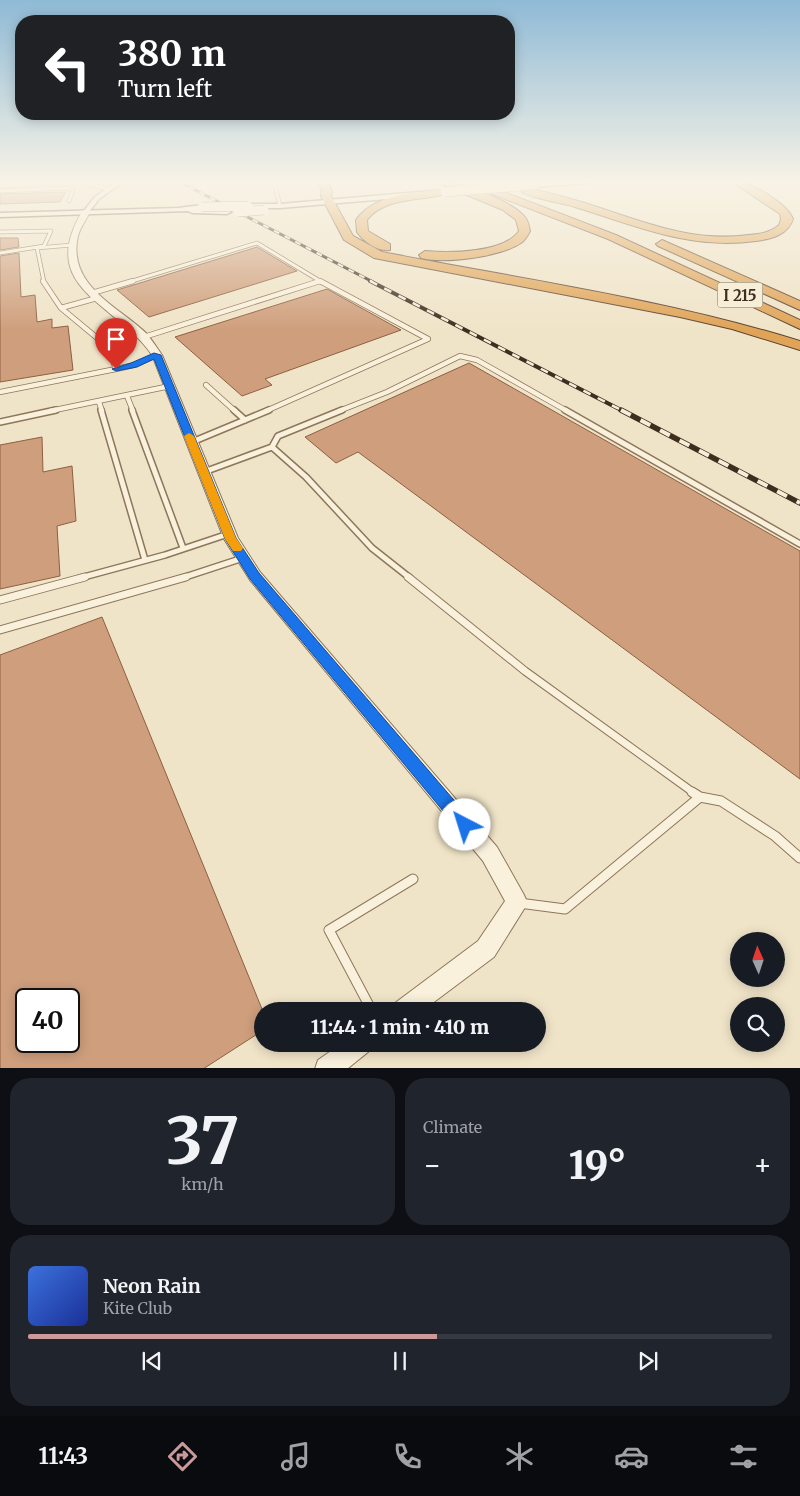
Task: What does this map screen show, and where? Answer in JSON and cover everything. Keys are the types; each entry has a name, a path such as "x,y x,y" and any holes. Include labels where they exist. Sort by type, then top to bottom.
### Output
{"highway":[{"path":"344,231 348,238 378,255 680,313 736,326 800,346"},
{"path":"363,231 374,242 393,250 450,256 480,254 501,248 514,241 522,231"},
{"name":"I 215","path":"596,231 680,266 800,325"},
{"name":"I 215","path":"632,231 701,260 800,306"},
{"path":"658,231 720,241 749,239 773,234 778,231"}],"street":[{"path":"76,231 72,245 71,262 76,274 94,296 144,337 157,355 229,534 254,576 490,854 517,902 486,948 415,1002"},
{"path":"327,1068 349,1052"}],"lane":[{"path":"0,232 51,231 44,246 38,248"},
{"path":"61,308 257,243 320,281 428,339 192,442"},
{"path":"0,253 72,245"},
{"path":"38,248 40,275 46,290 61,308 108,347 116,369"},
{"path":"144,337 320,281"},
{"path":"0,392 134,365 157,355"},
{"path":"204,472 272,447 278,436 386,392 460,356 477,360 800,544"},
{"path":"206,384 245,420"},
{"path":"0,422 170,386"},
{"path":"127,396 183,548"},
{"path":"100,402 145,560"},
{"path":"272,447 306,477 372,548 525,671 700,797 721,801 775,836 800,858"},
{"path":"0,600 145,560 229,534"},
{"path":"0,630 207,571 243,558"},
{"path":"517,902 565,909 700,797"},
{"path":"367,1002 330,930 413,879"}],"building":[{"path":"0,238 18,238 19,247 0,250"},
{"path":"257,247 297,271 149,317 117,290"},
{"path":"19,253 21,297 35,295 37,322 52,319 52,328 68,326 73,370 0,382 0,256"},
{"path":"327,289 401,330 265,379 272,385 242,396 175,337"},
{"path":"469,363 800,551 800,779 358,452 336,463 305,437"},
{"path":"42,437 43,472 72,466 76,521 57,526 60,576 0,589 0,445"},
{"path":"102,617 259,1002 254,1002 254,1036 205,1068 0,1068 0,655"}],"railway":[{"path":"274,231 373,282"},
{"path":"370,281 623,411"},
{"path":"621,410 800,503"}],"slow traffic":[{"path":"189,436 230,539 237,548"}],"route":[{"path":"116,369 134,365 157,355 230,539 254,576 465,825"}]}
